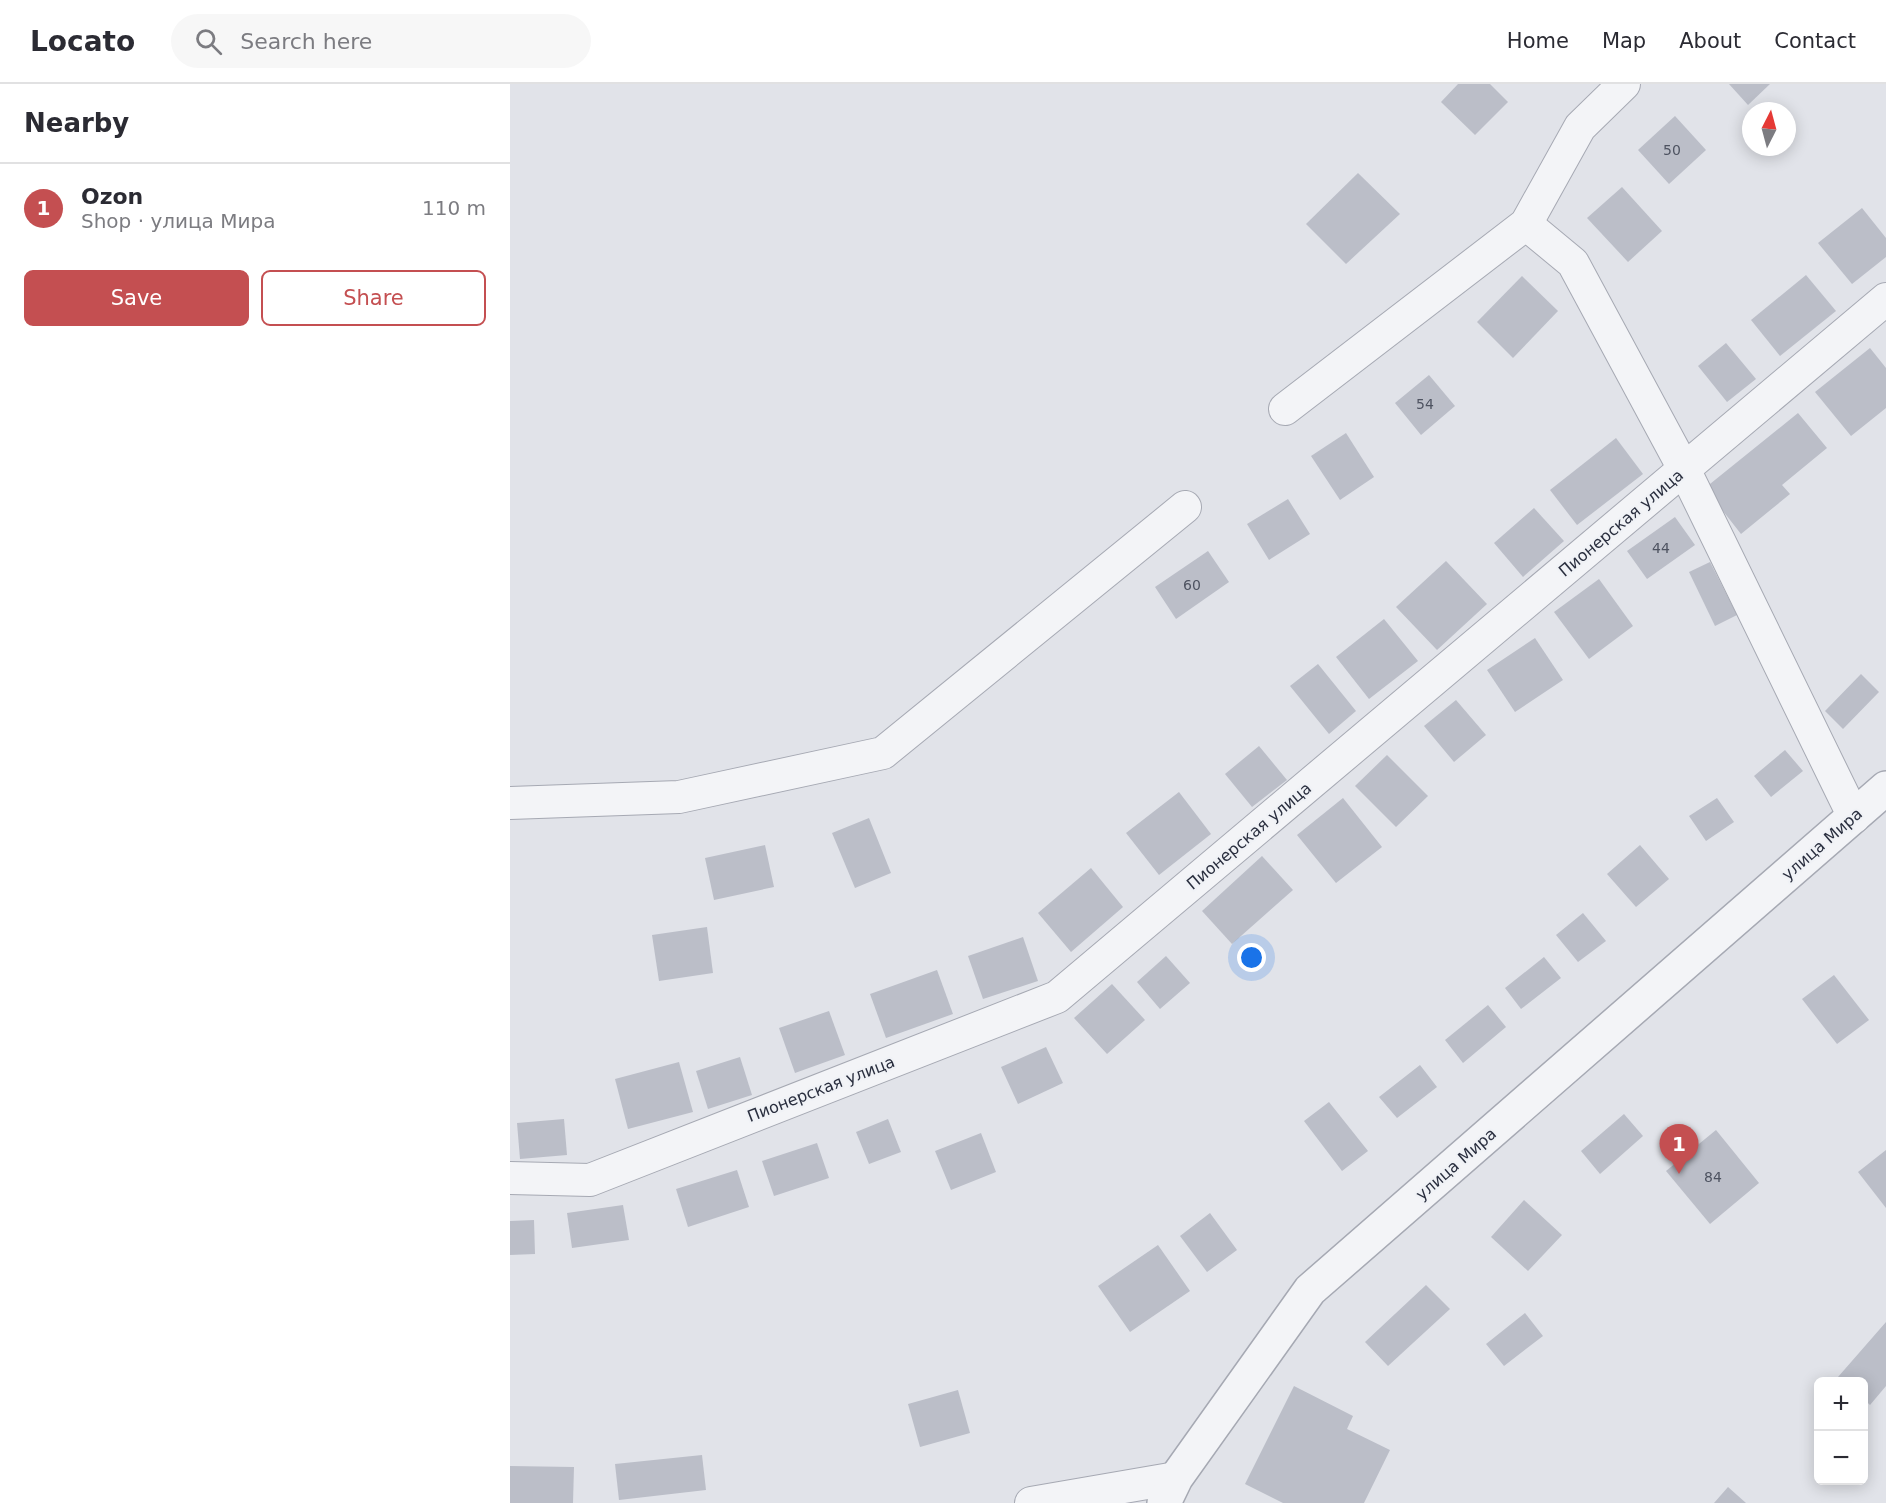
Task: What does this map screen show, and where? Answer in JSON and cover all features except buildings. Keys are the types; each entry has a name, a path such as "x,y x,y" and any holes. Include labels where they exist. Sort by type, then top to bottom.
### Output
{"street":[{"path":"1285,409 1526,224 1580,127 1624,84"},
{"path":"1526,224 1573,263 1684,469 1854,816"},
{"name":"Пионерская улица","path":"510,1178 590,1180 1057,997 1886,299"},
{"path":"510,802 679,797 883,753 1185,507"},
{"name":"улица Мира","path":"1032,1503 1170,1490 1310,1290 1886,788"}],"place":[{"name":"Ozon","path":"1679,1174"}]}
